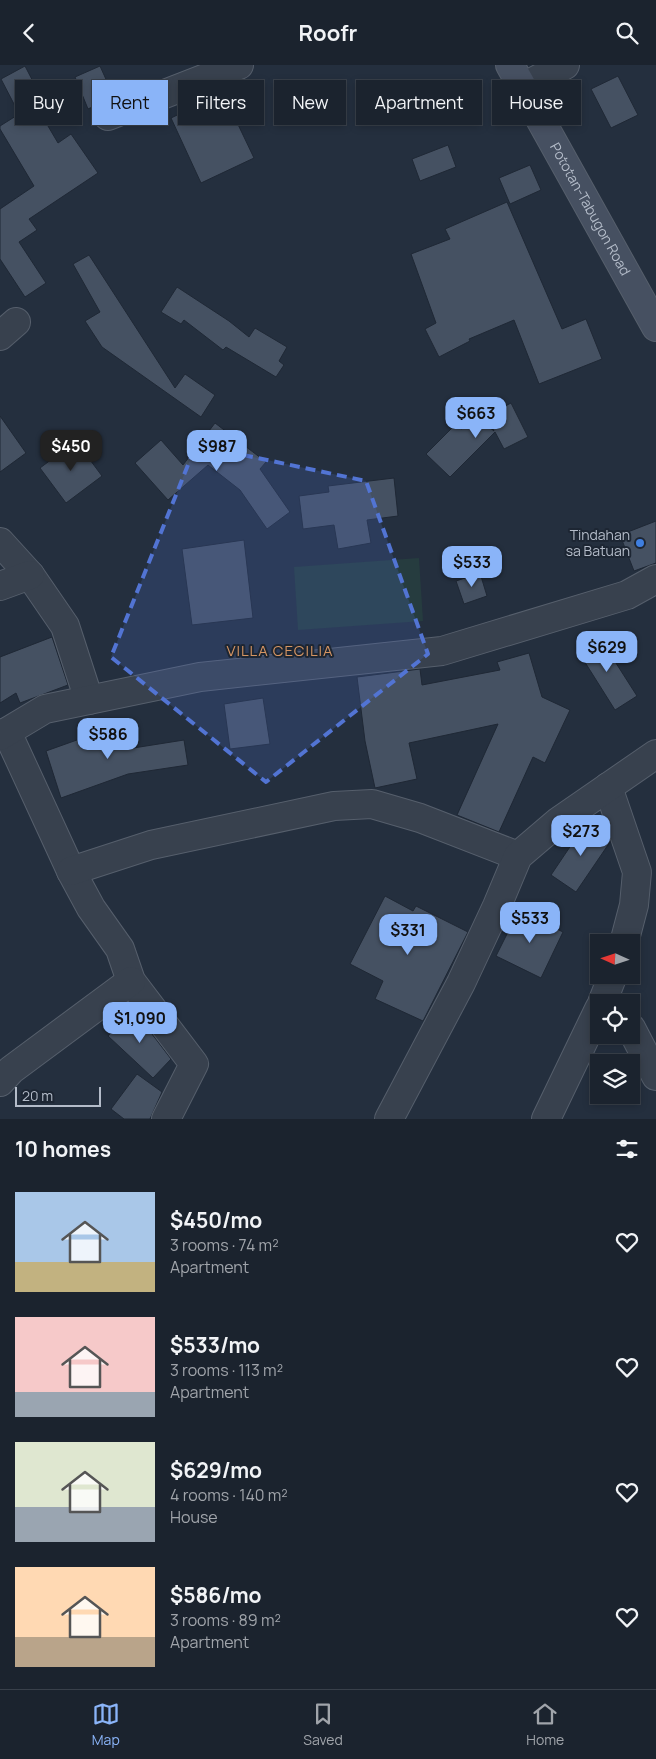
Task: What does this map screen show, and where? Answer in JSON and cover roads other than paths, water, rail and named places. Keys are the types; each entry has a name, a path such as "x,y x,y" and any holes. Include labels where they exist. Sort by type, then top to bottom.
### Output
{"main road":[{"name":"Pototan-Tabugon Road","path":"516,76 656,327"}],"street":[{"path":"168,93 239,65"},
{"path":"516,76 565,65"},
{"path":"0,542 30,575 65,626 89,700"},
{"path":"0,587 30,575"},
{"path":"166,1119 194,1065 131,981 120,949 91,909 70,871 3,734 46,709 200,677 442,651 627,595 656,579"},
{"path":"389,1119 460,983 497,906 518,855 559,821 656,754"},
{"path":"608,787 637,872 634,905 626,934"},
{"path":"70,871 150,845 334,806 372,804 420,818 518,855"},
{"path":"0,1082 18,1064 131,981"},
{"path":"546,1119 590,1031"},
{"path":"639,1044 656,1076"}],"place":[{"name":"Tindahan sa Batuan","path":"640,543"}],"district":[{"name":"VILLA CECILIA","path":"280,651"}]}
